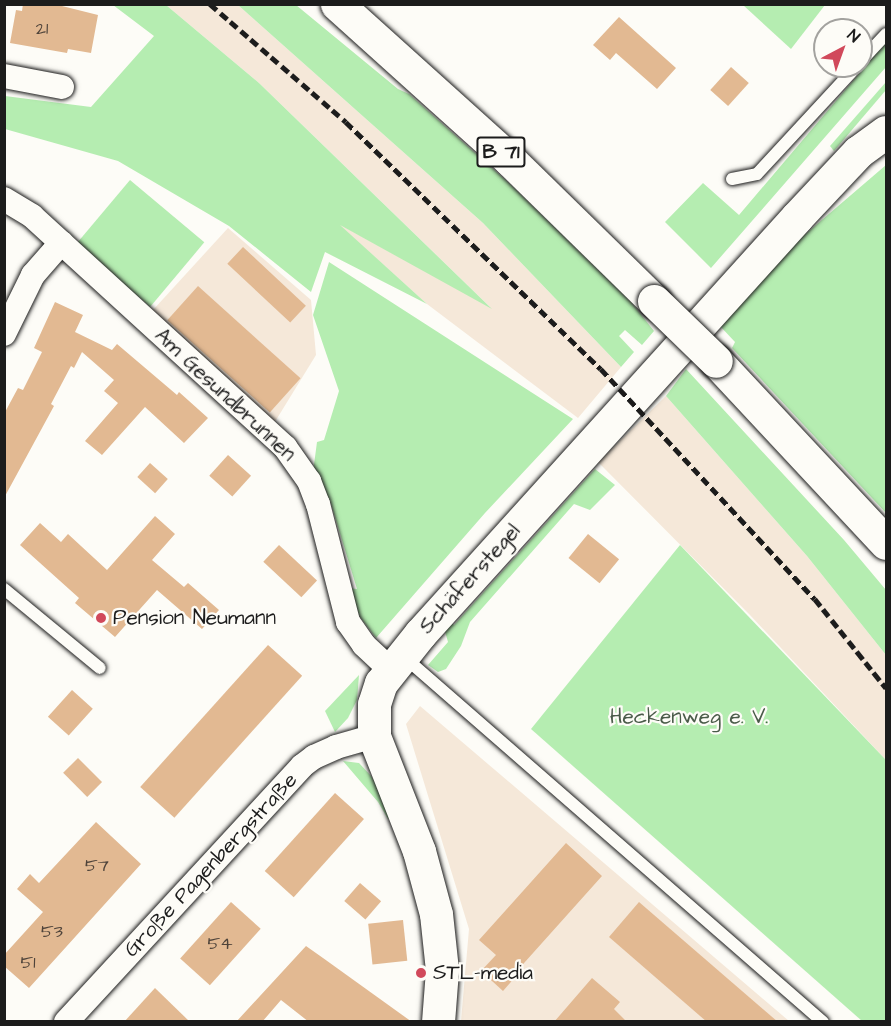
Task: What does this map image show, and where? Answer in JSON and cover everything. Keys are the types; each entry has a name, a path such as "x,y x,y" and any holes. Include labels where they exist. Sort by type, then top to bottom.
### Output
{"main road":[{"name":"B 71","path":"337,4 494,145 716,361 886,543"},
{"name":"Schäferstegel","path":"438,1022 442,970 434,906 419,851 374,736 374,704 396,662 797,217 858,152 886,132"}],"street":[{"path":"4,76 62,87"},
{"name":"Am Gesundbrunnen","path":"4,199 23,209 268,431 292,456 309,481 318,504 348,622 364,645 396,662"},
{"path":"4,334 33,275 61,243"},
{"name":"Große Pagenbergstraße","path":"66,1022 302,766 314,757 336,747 374,736"}],"lane":[{"path":"873,48 886,34"},
{"path":"732,179 757,174 846,78"},
{"path":"4,589 100,668"},
{"path":"396,662 823,1022"}],"shaded area":[{"path":"166,5 238,5 483,223 621,367 578,418 427,304 337,223 490,307 259,83"},
{"path":"228,228 311,300 316,355 273,425 153,310"},
{"path":"666,396 807,556 886,655 886,760 749,614 598,462"},
{"path":"420,706 789,1021 461,1021 469,929 406,724"}],"green space":[{"path":"113,5 166,5 259,83 492,309 340,225 427,304 325,252 311,292 229,226 118,161 5,129 5,96 91,107 154,36"},
{"path":"238,5 296,5 398,89 409,94 511,185 631,302 654,331 642,345 625,330 619,336 634,352 621,367 483,223"},
{"path":"743,5 825,5 791,49"},
{"path":"886,42 886,67 711,268 665,222 703,183 739,215 855,78 873,78 873,57"},
{"path":"886,82 886,90 834,151 830,146"},
{"path":"886,165 886,513 732,348 735,342 720,326 795,243"},
{"path":"130,180 204,242 150,307 76,244"},
{"path":"329,262 573,419 485,513 376,638 360,617 348,588 357,589 330,501 313,472 317,442 324,440 339,391 313,315"},
{"path":"686,369 844,540 886,590 886,655 807,556 666,396"},
{"path":"595,469 615,485 590,510 574,504 470,622 461,646 446,669 438,672 428,665 448,642 444,628 449,620 454,625"},
{"name":"Heckenweg e. V.","path":"680,545 886,760 886,1021 862,1021 531,729"},
{"path":"359,675 357,700 348,718 335,732 325,711"},
{"path":"343,761 359,763 372,777 392,816 388,819 378,802"}],"building":[{"path":"23,4 54,4 98,15 91,53 68,49 67,53 10,43 16,10 22,11"},
{"path":"619,17 676,68 657,89 616,53 610,60 593,45"},
{"path":"731,67 749,83 728,106 710,90"},
{"path":"243,247 306,306 290,322 227,264"},
{"path":"198,286 301,378 270,413 167,320"},
{"path":"55,302 83,315 75,332 112,350 117,344 177,395 179,392 208,418 184,443 145,407 102,455 85,441 118,403 104,391 114,380 82,352 74,368 71,366 51,404 54,406 4,498 4,414 18,388 23,390 42,352 34,348"},
{"path":"228,455 251,476 232,497 209,476"},
{"path":"150,463 168,479 155,493 137,477"},
{"path":"155,516 175,534 152,560 184,587 188,583 219,610 202,629 157,590 115,637 75,603 79,598 20,545 40,523 61,542 68,534 107,570"},
{"path":"588,534 619,559 600,583 568,558"},
{"path":"279,545 317,580 301,597 263,562"},
{"path":"268,645 302,676 174,818 140,787"},
{"path":"72,690 93,709 69,735 48,717"},
{"path":"78,758 102,782 87,797 63,773"},
{"path":"335,793 364,819 294,897 265,871"},
{"path":"96,822 141,864 29,988 4,966 4,955 43,912 17,889 30,874 39,883"},
{"path":"566,843 602,876 516,972 518,974 503,991 481,971 496,955 479,940"},
{"path":"360,883 381,901 365,919 344,901"},
{"path":"231,902 261,929 210,985 180,958"},
{"path":"639,902 778,1022 707,1022 609,937"},
{"path":"403,920 407,961 372,964 368,924"},
{"path":"306,946 412,1022 309,1022 281,1000 262,1022 236,1022"},
{"path":"592,978 620,1002 614,1009 627,1022 554,1022"},
{"path":"155,988 190,1022 124,1022"}],"railway":[{"path":"210,4 346,122 601,369 815,599 886,688"}],"place":[{"name":"Pension Neumann","path":"101,618"},
{"name":"STL-media","path":"421,973"}]}
